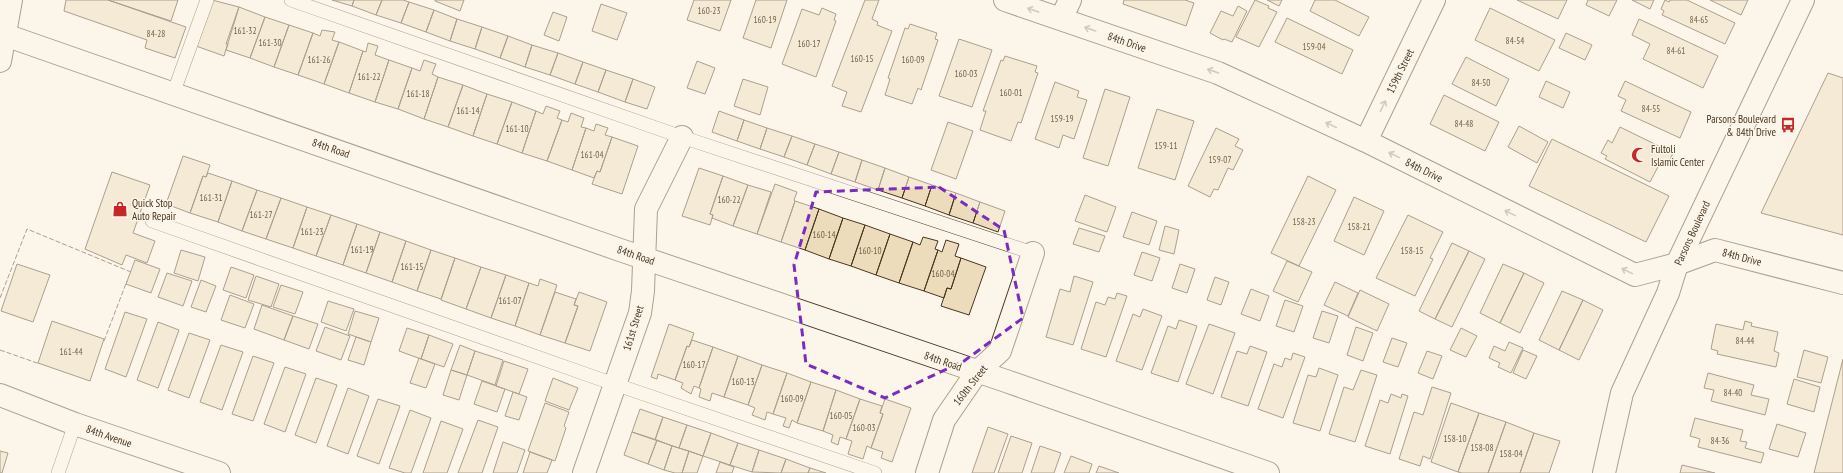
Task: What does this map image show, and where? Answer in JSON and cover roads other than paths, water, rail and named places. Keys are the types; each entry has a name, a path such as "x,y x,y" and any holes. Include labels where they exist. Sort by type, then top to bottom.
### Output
{"street":[{"path":"0,61 4,26 12,0"},
{"name":"84th Drive","path":"1005,0 1065,10 1218,73 1366,141 1635,275 1677,264 1715,250 1843,283"},
{"name":"159th Street","path":"1366,141 1434,0"},
{"name":"Parsons Boulevard","path":"1604,473 1622,393 1668,293 1677,264 1803,0"},
{"name":"84th Road","path":"4,26 173,94 643,258 1268,473"},
{"name":"161st Street","path":"584,473 614,384 640,314 643,291 643,258 646,209 682,137"},
{"name":"160th Street","path":"927,473 944,420 977,372 1000,351 1033,254"},
{"name":"84th Avenue","path":"0,395 75,424 219,473"}],"lane":[{"path":"173,94 207,0"},
{"path":"291,0 682,137 1033,254"},
{"path":"152,221 614,384 875,473"},
{"path":"58,473 75,424"}],"place":[{"name":"Parsons Boulevard & 84th Drive","path":"1788,125"},
{"name":"Fultoli Islamic Center","path":"1639,155"},
{"name":"Quick Stop Auto Repair","path":"120,209"}]}
